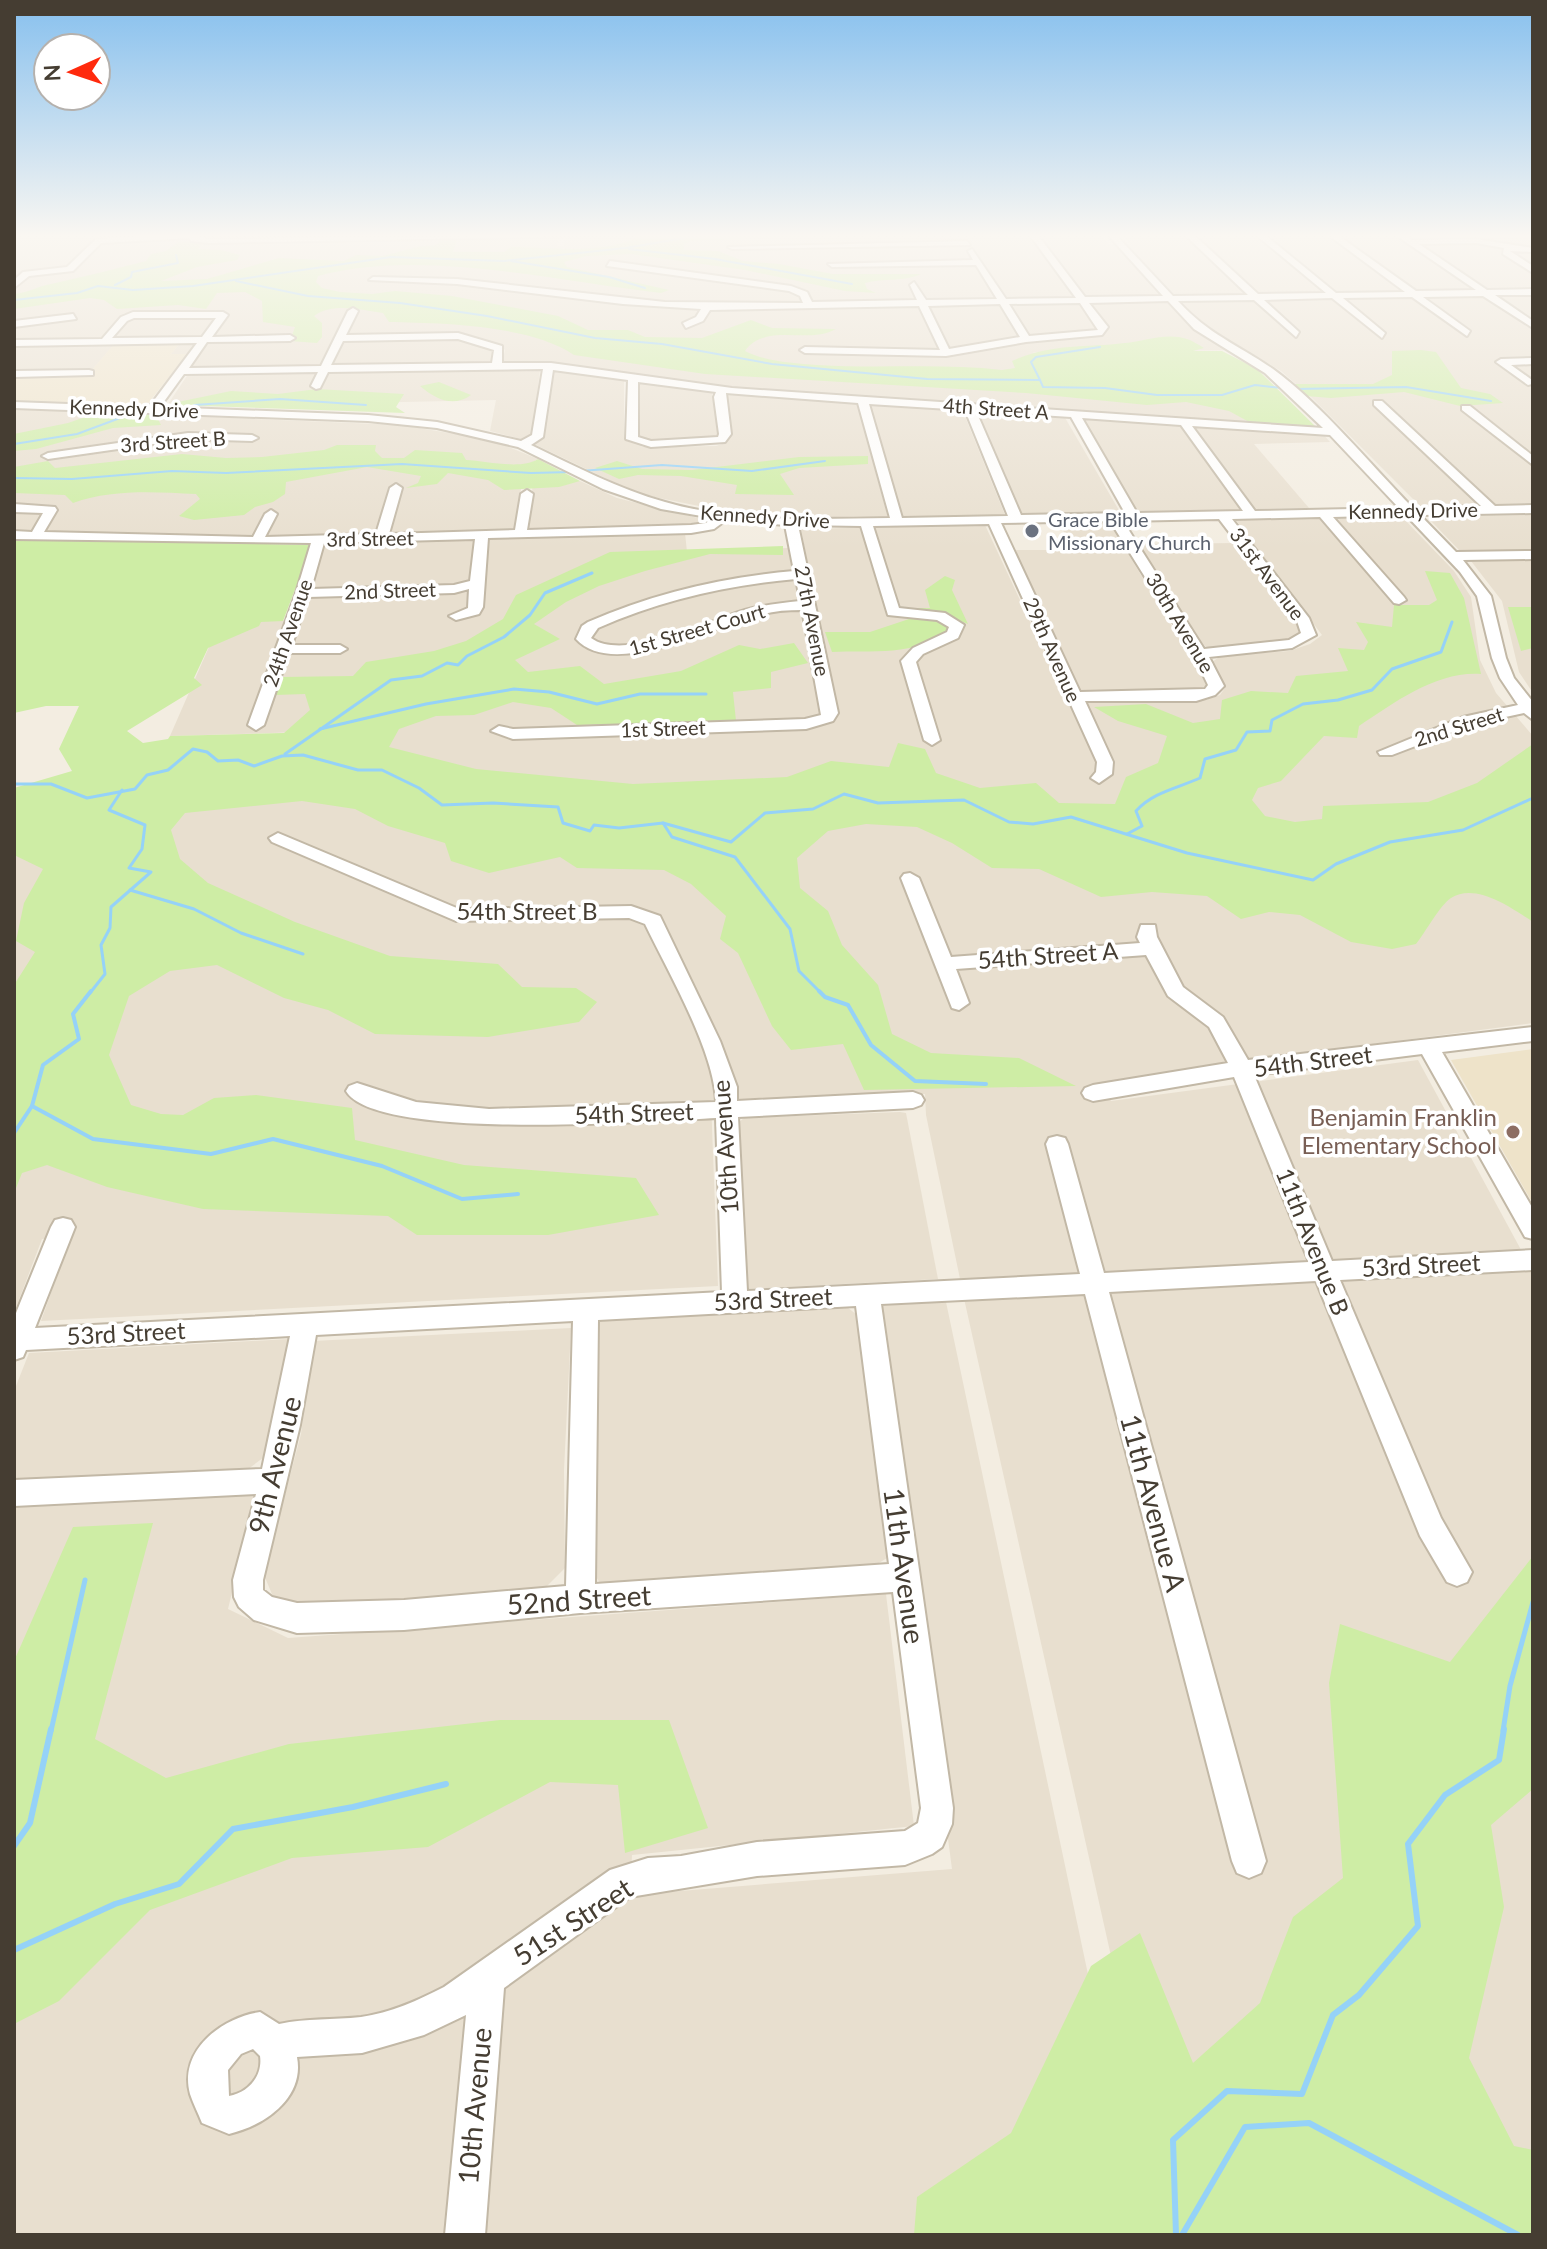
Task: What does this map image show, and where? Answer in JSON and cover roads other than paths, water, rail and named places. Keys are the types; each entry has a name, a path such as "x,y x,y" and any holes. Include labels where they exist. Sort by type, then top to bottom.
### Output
{"street":[{"path":"104,342 107,339"},
{"path":"14,343 263,339"},
{"path":"316,386 340,339"},
{"path":"468,339 497,347 497,365"},
{"path":"940,339 946,353"},
{"path":"805,350 946,353 1026,339"},
{"path":"1214,339 1276,376 1452,556 1484,596 1499,658 1513,689 1531,710"},
{"path":"152,410 205,341"},
{"path":"1528,382 1501,362 1533,361"},
{"path":"522,445 537,437 547,371 551,366"},
{"name":"4th Street A","path":"182,371 551,366 722,390 1332,432"},
{"path":"14,374 89,373"},
{"path":"633,378 632,439 636,442 670,444 721,440 725,434 719,397 722,390"},
{"path":"863,400 897,521"},
{"path":"1378,403 1492,510"},
{"name":"Kennedy Drive","path":"14,405 407,421 453,427 522,445 622,492 665,506 722,517 791,523 1533,509"},
{"path":"969,407 1016,519"},
{"path":"1466,408 1533,462"},
{"path":"194,436 219,413"},
{"path":"1074,414 1133,516"},
{"name":"31st Avenue","path":"1184,422 1251,514"},
{"name":"3rd Street B","path":"48,456 194,436 252,438"},
{"path":"381,539 396,488"},
{"path":"520,535 527,494"},
{"path":"14,508 51,510 36,535"},
{"path":"1323,513 1399,600"},
{"path":"257,541 271,514"},
{"name":"31st Avenue","path":"1200,654 1292,644 1309,635 1304,621 1222,514"},
{"name":"3rd Street","path":"14,535 257,541 381,539 691,529 710,526 722,517"},
{"name":"30th Avenue","path":"1074,697 1196,696 1214,690 1216,683 1114,517"},
{"name":"29th Avenue","path":"993,519 1105,762 1104,774 1099,778"},
{"path":"866,522 893,612 940,616 957,625 953,635 918,651 908,661 932,740"},
{"name":"27th Avenue","path":"791,523 830,713 827,718"},
{"path":"456,616 476,609 482,536"},
{"name":"24th Avenue","path":"256,725 303,593 318,540"},
{"path":"1452,556 1533,555"},
{"name":"1st Street Court","path":"802,574 738,580 619,615 587,629 583,636 587,644 607,651 630,651 750,612 809,605"},
{"name":"2nd Street","path":"303,593 454,589 476,583"},
{"path":"284,649 340,649"},
{"name":"2nd Street","path":"1386,752 1469,720 1531,710"},
{"name":"1st Street","path":"499,731 513,734 806,724 827,718"},
{"name":"54th Street B","path":"278,838 456,915 631,912 646,915"},
{"path":"910,878 959,1003"},
{"name":"10th Avenue","path":"646,915 657,926 722,1070 728,1110 735,1302"},
{"name":"54th Street A","path":"944,964 1150,938"},
{"name":"11th Avenue B","path":"1150,938 1175,991 1221,1028 1242,1071 1430,1527 1457,1572"},
{"name":"54th Street","path":"1093,1093 1188,1075 1242,1071 1533,1034"},
{"path":"1429,1048 1533,1230"},
{"name":"54th Street","path":"357,1091 379,1101 411,1109 500,1117 913,1100"},
{"name":"11th Avenue A","path":"1057,1144 1249,1861"},
{"path":"15,1343 63,1227"},
{"name":"53rd Street","path":"15,1343 305,1324 1533,1260"},
{"name":"11th Avenue","path":"867,1294 937,1808 932,1836"},
{"path":"580,1599 584,1524 582,1428 586,1310"},
{"name":"9th Avenue","path":"255,1603 249,1597 248,1580 287,1425 305,1324"},
{"path":"14,1493 271,1481"},
{"name":"52nd Street","path":"255,1603 277,1615 297,1618 404,1615 580,1599 906,1577"},
{"name":"51st Street","path":"275,2043 308,2036 362,2035 398,2026 457,2000 622,1882 648,1875 681,1873 757,1859 905,1848 932,1836"},
{"name":"10th Avenue","path":"465,2235 487,1978"}],"waterway":[{"path":"606,339 662,344 772,364 927,379 1040,380"},
{"path":"1040,380 1031,362 1036,357 1100,347"},
{"path":"1040,380 1043,387 1105,388 1157,395 1222,395 1255,385 1282,388"},
{"path":"1295,389 1406,387 1491,401"},
{"path":"194,405 280,399 366,405"},
{"path":"14,444 77,434 120,418"},
{"path":"580,471 662,465 752,471 825,461"},
{"path":"14,478 72,479 172,471 226,473 402,464 531,473 572,472"},
{"path":"321,729 391,680 422,676 447,663 458,665 467,656 504,637 530,615 545,593 592,573"},
{"path":"1127,834 1142,826 1136,811 1158,795 1200,778 1205,759 1236,750 1247,732 1270,731 1272,720 1303,704 1338,700 1372,690 1392,669 1441,652 1452,622"},
{"path":"321,729 426,704 514,689 549,692 597,704 640,694 706,694"},
{"path":"285,754 321,729"},
{"path":"121,792 135,789 147,775 168,770 193,749 207,752 218,761 238,760 254,766 282,756 303,755 358,770 382,770 419,788 442,805 493,803 558,807 563,823 590,831 594,825 619,828 663,823"},
{"path":"14,784 51,784 87,798 121,792"},
{"path":"121,792 109,810 145,825 142,849 129,868 151,872 130,890"},
{"path":"663,823 731,842 765,813 813,809 844,794 878,803 964,800 1009,822 1033,824 1071,817 1187,853 1313,880 1336,864 1390,842 1463,830 1533,798"},
{"path":"663,823 672,837 735,857 790,929 799,971 825,997 848,1005 871,1045 915,1081 986,1084"},
{"path":"90,993 105,974 101,945 110,928 111,907 130,890"},
{"path":"130,890 194,909 241,933 303,954"},
{"path":"32,1106 43,1065 79,1039 73,1014 91,991"},
{"path":"14,1133 32,1106"},
{"path":"32,1106 93,1139 211,1154 273,1139 382,1166 462,1199 518,1194"},
{"path":"51,1731 85,1580"},
{"path":"1503,1731 1510,1686 1533,1602"},
{"path":"14,1846 30,1823 51,1729"},
{"path":"1176,2235 1173,2140 1227,2091 1302,2094 1333,2015 1359,1995 1418,1926 1408,1844 1445,1795 1499,1760 1504,1729"},
{"path":"14,1950 115,1904 179,1884 233,1829 353,1807 446,1784"},
{"path":"1182,2235 1245,2127 1309,2123 1518,2235"}],"place":[{"name":"Grace Bible Missionary Church","path":"1032,531"},
{"name":"Benjamin Franklin Elementary School","path":"1513,1132"}]}
